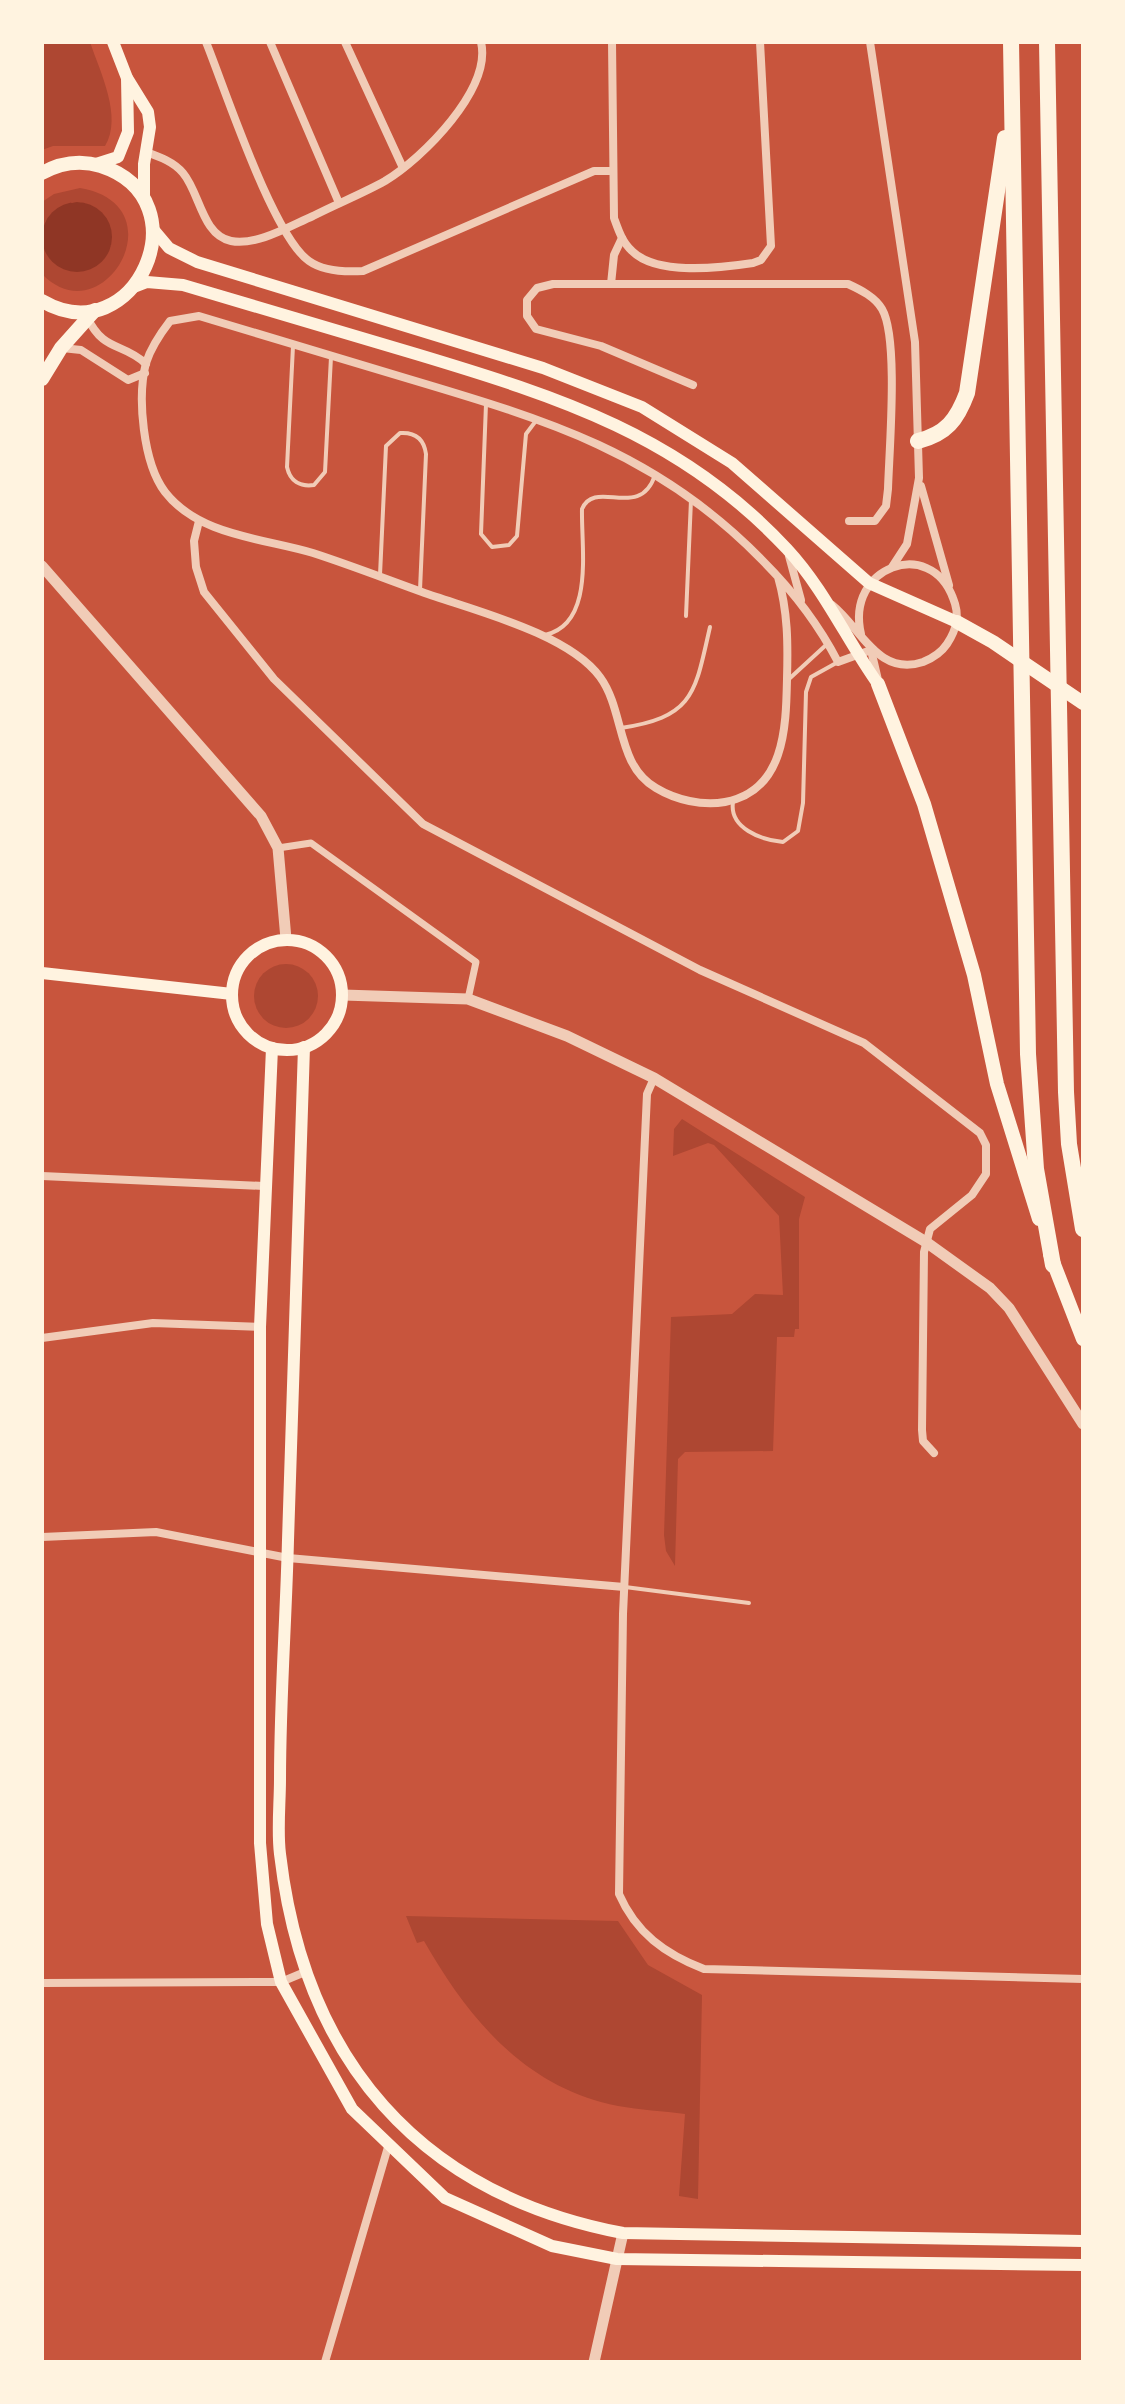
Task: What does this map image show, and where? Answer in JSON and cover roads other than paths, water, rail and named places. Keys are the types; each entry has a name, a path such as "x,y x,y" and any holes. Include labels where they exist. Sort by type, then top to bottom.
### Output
{"highway":[{"path":"1011,42 1028,1054 1036,1169 1053,1265"},
{"path":"1047,42 1058,808 1066,1092 1069,1144 1083,1229"},
{"path":"918,441 936,436 952,424 967,393 1012,97"}],"main road":[{"path":"42,379 61,348 91,314 123,297 134,287 150,260 153,229 144,200 150,127 148,112 127,78 113,42"},
{"path":"42,173 64,164 95,164 118,157 126,140 127,78"},
{"path":"95,164 123,177 144,200"},
{"path":"153,229 169,248 197,262 543,368 642,407 732,463 869,583 957,622 993,642 1083,703"},
{"path":"134,287 161,282 183,285 523,387 592,412 691,465 735,497 786,547 831,604 846,635 864,652 924,804 974,975 997,1084 1053,1265 1083,1339"},
{"path":"42,301 63,310 91,314"},
{"path":"286,939 311,945 332,961 343,995 340,1012 320,1040 304,1047 272,1048 243,1027 232,994 243,962 269,942 286,939"},
{"path":"42,973 232,994"},
{"path":"304,1047 288,1558 280,1696 280,1851 292,1927 305,1972 333,2035 365,2084 432,2154 517,2204 568,2223 623,2233 1083,2241"},
{"path":"272,1048 260,1327 260,1843 267,1924 281,1982 352,2109 388,2147 445,2198 552,2246 617,2259 1083,2265"}],"street":[{"path":"206,42 282,230 310,261 345,272 363,271 594,171 613,171"},
{"path":"270,42 339,203"},
{"path":"345,42 403,168"},
{"path":"146,152 174,164 185,175 212,229 226,239 243,241 282,230 403,168 439,134 478,82 483,69 481,42"},
{"path":"612,42 614,218 622,238 640,257 652,263 745,264 761,260 767,254 771,238 760,42"},
{"path":"864,652 858,608 869,583 892,567 904,553 911,532 919,478 915,342 870,42"},
{"path":"611,284 614,255 622,238"},
{"path":"693,385 601,346 544,333 530,324 527,300 545,284 848,284 875,300 886,318 891,354 887,498 881,516 875,521 849,521"},
{"path":"91,314 102,342 125,352 145,369 146,447 153,469 164,491 199,521 313,553 420,591 537,635 575,655 598,673 614,698 629,758 654,787 697,802 733,800 768,777 778,758 786,721 787,617 778,577"},
{"path":"61,348 81,350 134,380 145,369 160,333 170,321 184,316 199,316 486,402 615,450 656,472 738,535 802,605 838,662 864,652 890,662 915,664 943,649 957,622 919,478"},
{"path":"115,370 116,361 125,352"},
{"path":"199,521 194,541 196,567 204,592 274,679 423,824 700,970 864,1043 970,1123 986,1145 986,1174 972,1195 930,1229 926,1242 922,1430 923,1441 934,1453"},
{"path":"786,547 802,605"},
{"path":"892,567 914,565 928,569 950,589"},
{"path":"42,566 254,807 278,848 286,939"},
{"path":"831,604 861,634"},
{"path":"828,643 846,635 861,634"},
{"path":"278,848 311,843 476,962 468,999"},
{"path":"343,995 468,999 567,1036 654,1078 926,1242 990,1288 1009,1308 1083,1424"},
{"path":"654,1078 647,1094 624,1587 619,1894 631,1921 676,1959 704,1969 1083,1979"},
{"path":"42,1176 264,1186"},
{"path":"42,1338 153,1323 260,1327"},
{"path":"42,1537 156,1532 288,1558 624,1587"},
{"path":"42,1983 281,1982 305,1972"},
{"path":"325,2362 388,2147"},
{"path":"594,2362 623,2233"}],"lane":[{"path":"293,344 287,467 292,479 302,485 314,485 325,472 331,355"},
{"path":"486,402 481,534 492,547 509,545 517,536 526,434 531,424 540,420"},
{"path":"380,577 386,446 394,436 406,432 422,442 426,454 420,591"},
{"path":"537,635 560,630 580,604 582,509 586,501 595,496 637,496 652,484 656,472"},
{"path":"686,616 691,498"},
{"path":"621,728 648,724 678,709 695,690 710,627"},
{"path":"787,684 799,666 828,643"},
{"path":"733,800 733,815 748,831 783,842 798,831 803,803 806,692 811,677 838,662"},
{"path":"624,1587 749,1603"}]}
